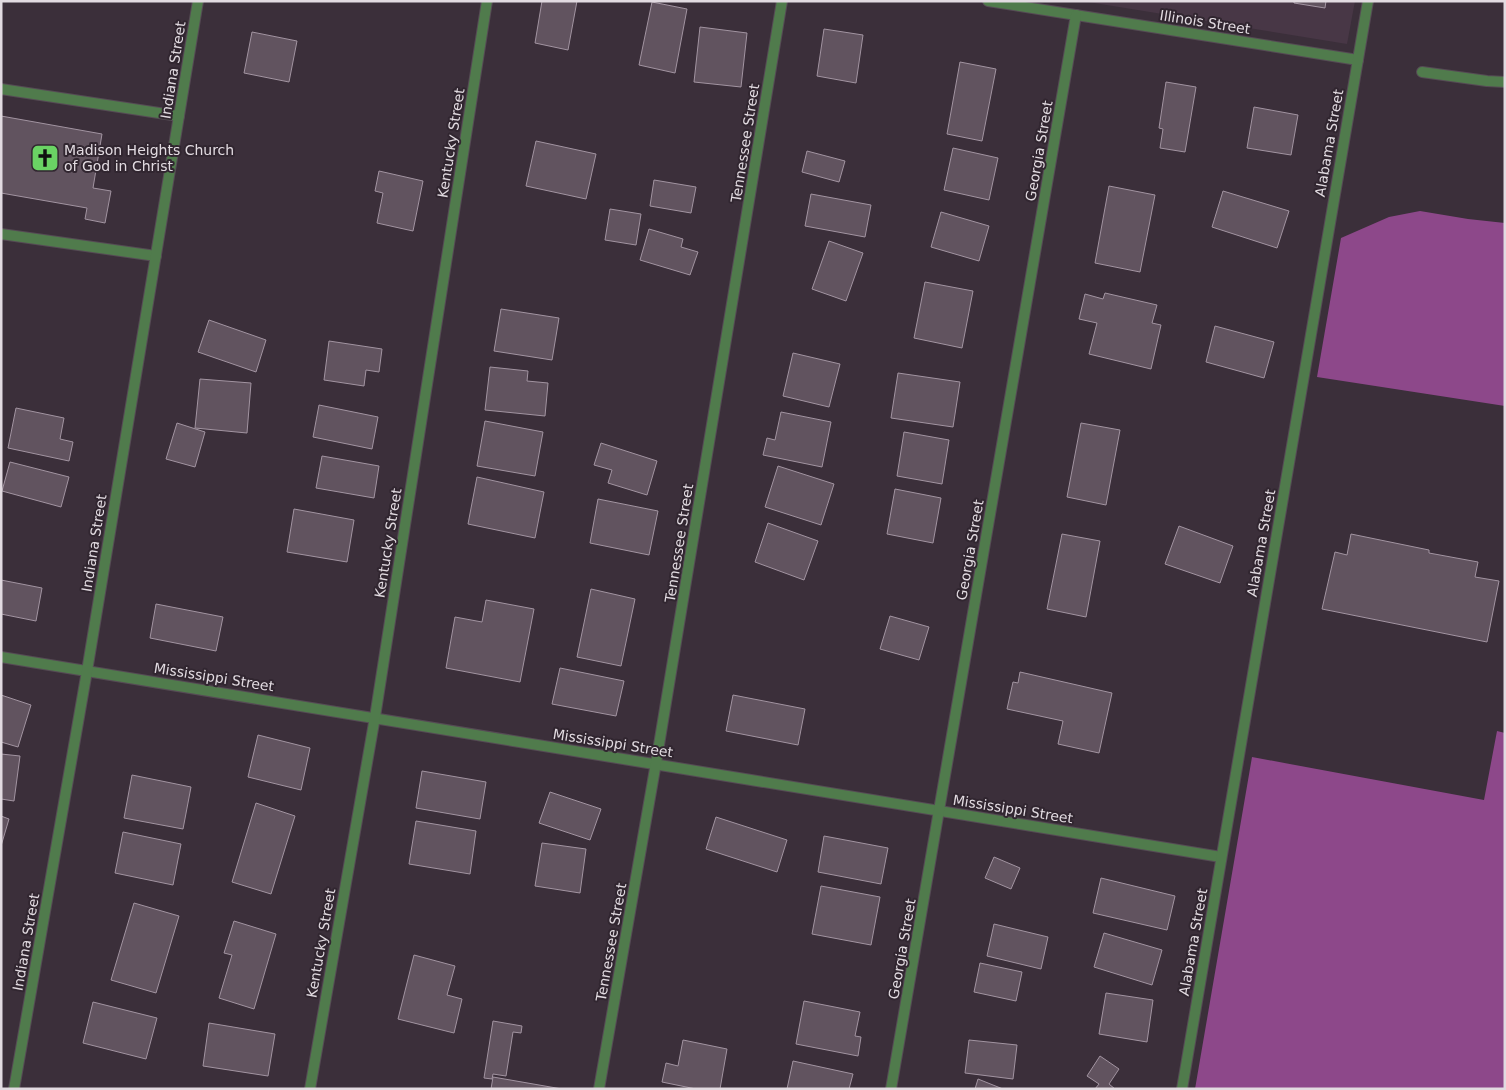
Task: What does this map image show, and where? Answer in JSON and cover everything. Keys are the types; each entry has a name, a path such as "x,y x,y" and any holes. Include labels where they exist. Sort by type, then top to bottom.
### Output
{"street":[{"name":"Indiana Street","path":"14,1089 87,671 198,1"},
{"name":"Kentucky Street","path":"310,1089 375,717 487,1"},
{"name":"Tennessee Street","path":"599,1089 656,763 782,1"},
{"name":"Illinois Street","path":"988,1 1358,60"},
{"name":"Alabama Street","path":"1182,1089 1368,1"},
{"name":"Georgia Street","path":"891,1089 1076,15"},
{"path":"1422,72 1505,82"},
{"path":"1,89 179,116"},
{"path":"1,234 156,256"},
{"name":"Mississippi Street","path":"1,657 1221,857"}],"shaded area":[{"path":"1082,1 1355,1 1347,44"},
{"path":"1420,211 1505,223 1505,406 1317,377 1341,238 1389,217"},
{"path":"1497,731 1505,733 1505,1089 1195,1089 1252,757 1484,800"}],"building":[{"path":"542,1 577,1 568,50 535,43"},
{"path":"1294,1 1326,1 1325,8 1294,3"},
{"path":"652,2 687,9 675,73 639,65"},
{"path":"700,27 747,33 741,87 694,82"},
{"path":"824,29 863,35 856,83 817,76"},
{"path":"252,32 297,41 289,82 244,73"},
{"path":"960,62 996,69 982,141 947,134"},
{"path":"1166,82 1196,87 1185,152 1160,148 1163,129 1159,128"},
{"path":"1254,107 1298,115 1291,155 1247,148"},
{"path":"1,116 102,134 93,188 111,191 105,223 85,219 87,208 1,193"},
{"path":"536,141 596,154 586,199 526,186"},
{"path":"953,148 998,158 989,200 944,190"},
{"path":"807,151 845,161 839,182 802,172"},
{"path":"379,171 423,181 413,231 377,223 383,193 375,191"},
{"path":"654,180 696,187 691,213 650,206"},
{"path":"1109,186 1155,195 1140,272 1095,263"},
{"path":"1223,191 1289,211 1277,248 1212,227"},
{"path":"811,194 871,205 865,237 805,226"},
{"path":"610,209 641,214 636,245 605,240"},
{"path":"941,212 989,226 979,261 931,247"},
{"path":"649,229 683,239 681,247 698,252 690,275 640,260"},
{"path":"829,241 863,253 846,301 812,289"},
{"path":"925,282 973,291 962,348 914,338"},
{"path":"1105,293 1157,305 1152,323 1161,325 1151,369 1089,354 1097,323 1079,319 1085,294 1103,299"},
{"path":"501,309 559,318 552,360 494,351"},
{"path":"209,320 266,340 256,372 198,352"},
{"path":"1215,326 1274,342 1264,378 1206,362"},
{"path":"329,341 382,349 379,372 366,370 364,386 324,380"},
{"path":"793,353 840,364 829,407 783,396"},
{"path":"490,367 528,371 527,381 548,383 545,416 485,410"},
{"path":"898,373 960,382 953,427 891,418"},
{"path":"200,379 251,383 247,433 195,428"},
{"path":"319,405 378,417 372,449 313,437"},
{"path":"16,408 64,418 60,439 73,442 69,461 8,448"},
{"path":"781,412 831,422 822,467 763,455 767,438 775,440"},
{"path":"485,421 543,432 535,476 477,466"},
{"path":"177,423 205,432 195,467 166,459"},
{"path":"1081,423 1120,430 1106,505 1067,497"},
{"path":"904,432 949,440 942,484 897,476"},
{"path":"601,443 657,461 647,495 608,483 612,470 594,465"},
{"path":"322,456 379,466 374,498 316,488"},
{"path":"10,462 69,477 61,507 2,491"},
{"path":"778,466 834,484 821,525 765,507"},
{"path":"477,477 544,492 535,538 468,524"},
{"path":"895,489 941,498 933,543 887,534"},
{"path":"598,499 658,511 649,555 590,543"},
{"path":"294,509 354,520 347,562 287,552"},
{"path":"768,523 818,541 804,580 755,562"},
{"path":"1179,526 1233,546 1220,583 1165,564"},
{"path":"1062,534 1100,541 1086,617 1047,609"},
{"path":"1351,534 1429,550 1429,553 1478,562 1475,577 1499,581 1487,642 1322,609 1335,552 1347,555"},
{"path":"1,580 42,588 36,621 1,614"},
{"path":"591,589 635,599 621,666 577,657"},
{"path":"486,600 534,609 520,682 446,668 455,617 482,622"},
{"path":"156,604 223,617 216,651 150,638"},
{"path":"890,616 929,627 919,660 880,649"},
{"path":"560,668 624,681 616,716 552,704"},
{"path":"1020,672 1112,693 1099,753 1058,744 1063,721 1007,709 1013,682 1018,683"},
{"path":"1,695 31,705 18,747 1,742"},
{"path":"733,695 805,709 798,745 726,731"},
{"path":"258,735 310,748 301,790 248,777"},
{"path":"1,754 20,756 14,801 1,799"},
{"path":"422,771 486,782 480,819 416,808"},
{"path":"132,775 191,787 183,829 124,818"},
{"path":"550,792 601,809 590,840 539,823"},
{"path":"256,803 295,816 271,894 232,882"},
{"path":"1,816 9,819 1,846"},
{"path":"716,817 787,840 777,872 706,849"},
{"path":"416,821 476,831 470,874 409,864"},
{"path":"123,832 181,844 173,885 115,873"},
{"path":"824,836 888,848 881,884 818,872"},
{"path":"542,843 586,849 580,893 535,886"},
{"path":"994,857 1020,868 1011,889 985,878"},
{"path":"1101,878 1175,896 1167,930 1093,913"},
{"path":"821,886 880,897 871,945 812,934"},
{"path":"134,903 179,916 156,993 111,980"},
{"path":"234,921 276,934 254,1009 219,998 232,955 224,953"},
{"path":"994,924 1048,937 1041,969 987,956"},
{"path":"1104,933 1162,950 1152,985 1094,967"},
{"path":"414,955 455,966 447,995 462,999 454,1033 398,1019"},
{"path":"980,963 1022,972 1016,1001 974,992"},
{"path":"1106,993 1153,1000 1147,1042 1099,1034"},
{"path":"804,1001 860,1012 855,1036 861,1037 858,1056 796,1044"},
{"path":"93,1002 157,1018 146,1059 83,1043"},
{"path":"493,1021 522,1026 521,1033 513,1032 506,1076 493,1074 492,1079 484,1078"},
{"path":"209,1023 275,1034 268,1076 203,1066"},
{"path":"683,1040 727,1049 720,1089 696,1089 662,1082 666,1063 678,1066"},
{"path":"969,1040 1017,1045 1013,1079 965,1073"},
{"path":"1100,1056 1119,1069 1109,1084 1115,1089 1095,1089 1099,1084 1087,1076"},
{"path":"793,1061 853,1074 849,1089 787,1089"},
{"path":"493,1077 562,1089 491,1089"},
{"path":"978,1079 1003,1089 975,1089"}],"place":[{"name":"Madison Heights Church of God in Christ","path":"45,158"}]}
